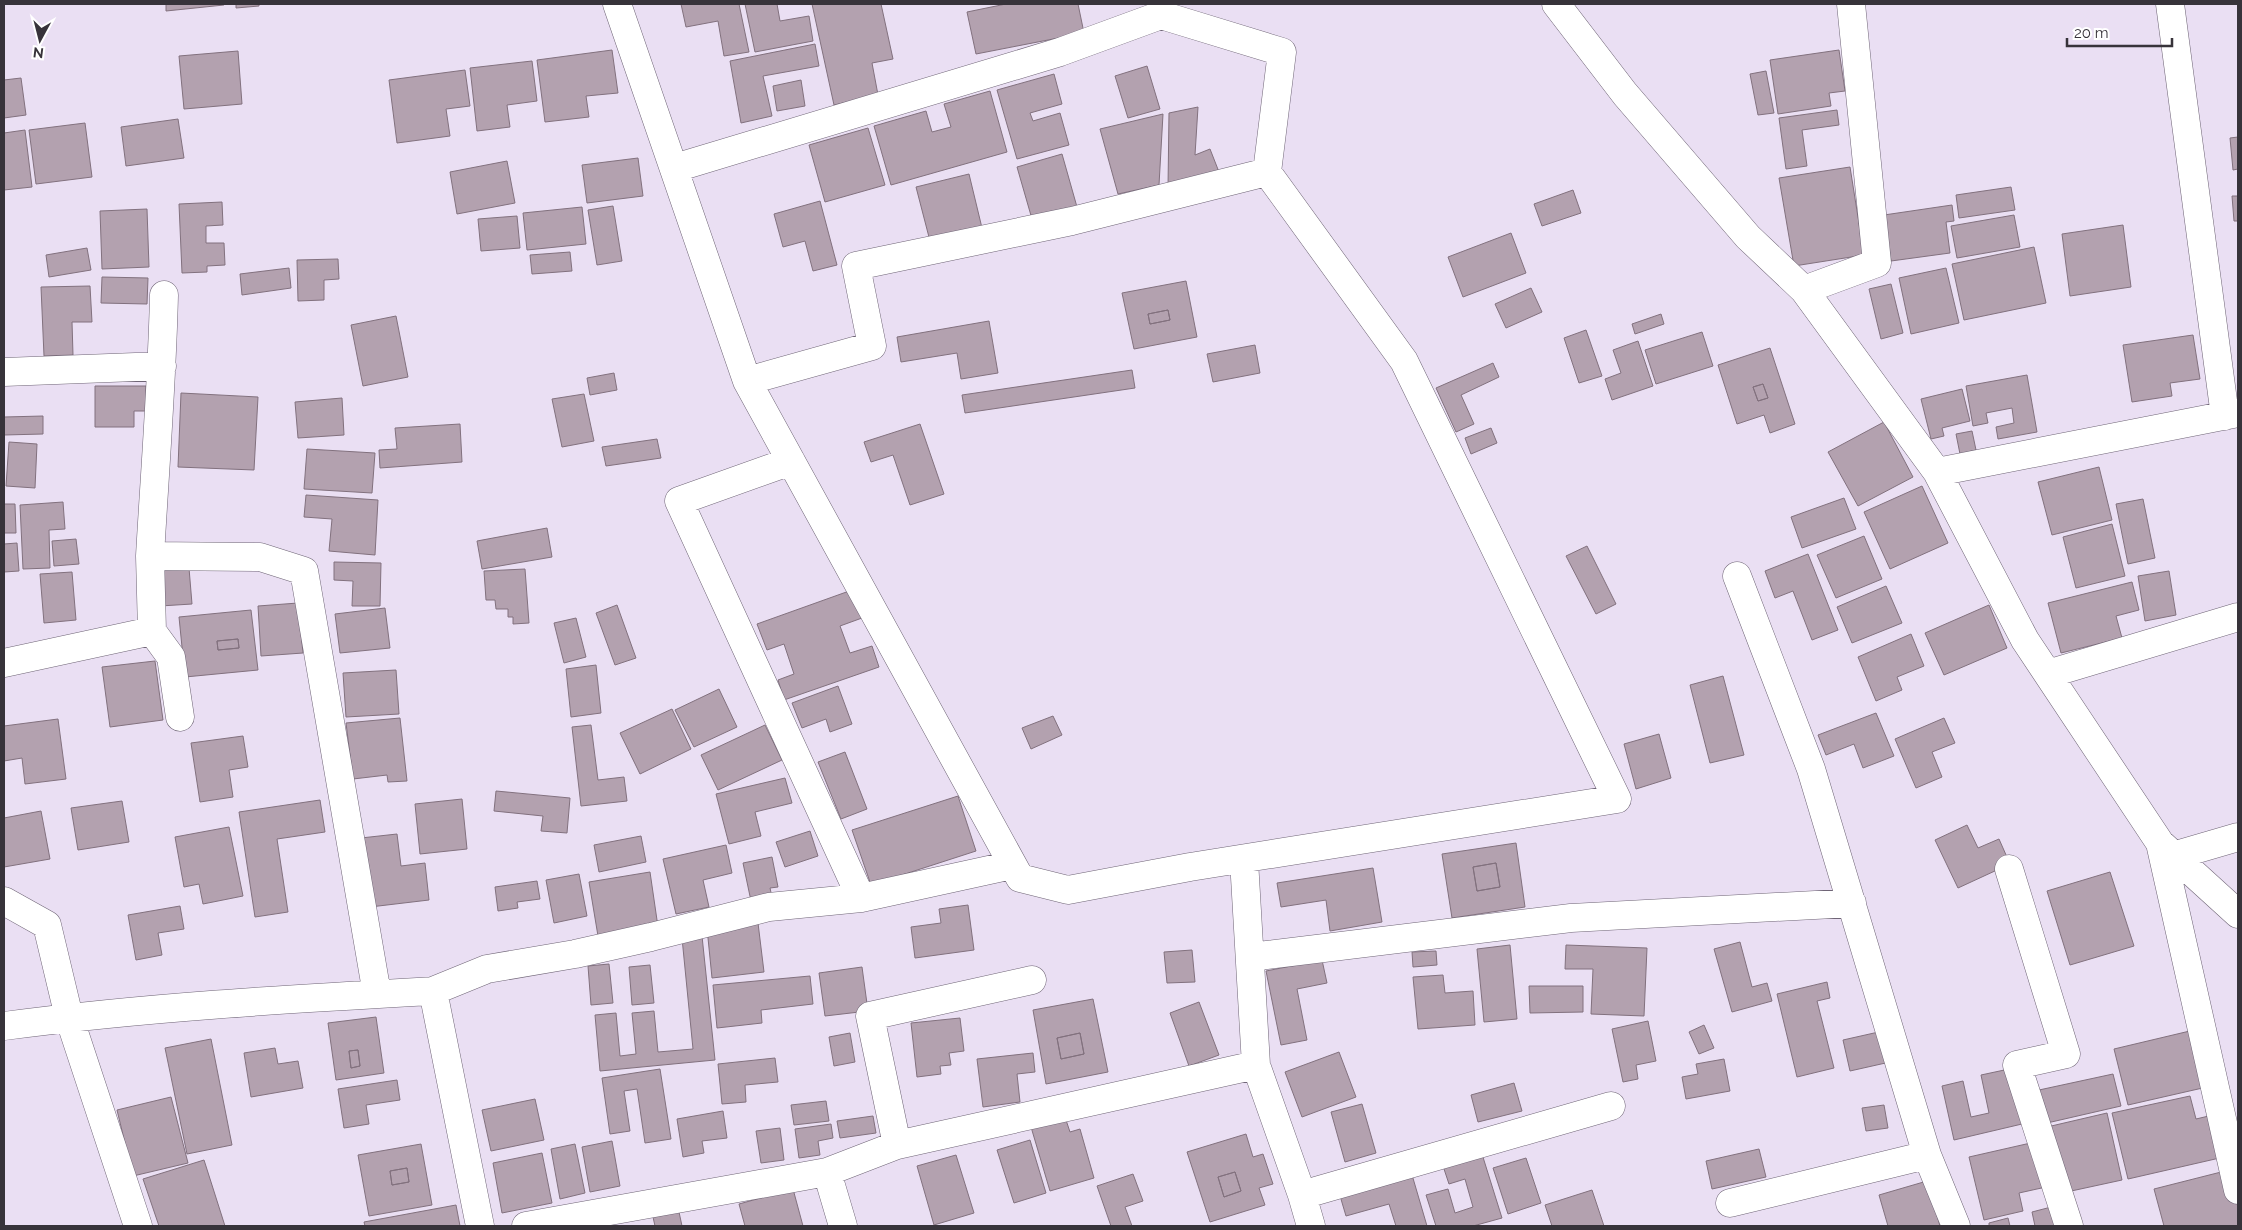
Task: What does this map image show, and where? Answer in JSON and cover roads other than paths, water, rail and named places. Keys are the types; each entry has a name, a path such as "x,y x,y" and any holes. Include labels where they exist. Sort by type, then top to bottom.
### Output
{"street":[{"path":"1556,4 1625,94 1748,237 1804,290 1937,472 2025,640 2167,849 2238,914"},
{"path":"1804,290 1877,263 1851,4"},
{"path":"1937,472 2231,414 2170,4"},
{"path":"624,5 675,168 747,381 1020,878 1068,890 1190,868 1617,799 1404,361 1267,172 1282,52 1161,15 1060,52 675,168"},
{"path":"747,381 872,346 856,266 1072,221 1267,172"},
{"path":"164,295 162,366 150,556 152,631 171,658 180,717"},
{"path":"4,372 162,366"},
{"path":"791,461 679,500 860,898"},
{"path":"150,556 260,557 304,571 377,994"},
{"path":"1737,576 1811,769 1928,1155 1956,1226"},
{"path":"2048,674 2238,617"},
{"path":"4,663 152,631"},
{"path":"2167,849 2238,837"},
{"path":"2167,849 2238,1190"},
{"path":"1244,860 1256,1065 1302,1195 1311,1226"},
{"path":"4,1026 69,1017 433,991 487,969 642,940 769,907 860,898 1012,865"},
{"path":"2009,869 2066,1054 2017,1065 2069,1226"},
{"path":"4,901 47,926 69,1017 138,1226"},
{"path":"1250,957 1571,918 1852,903"},
{"path":"897,1145 870,1016 1032,980"},
{"path":"433,991 480,1226"},
{"path":"526,1226 827,1172 897,1145 1256,1065"},
{"path":"1302,1195 1611,1106"},
{"path":"1730,1202 1928,1155"},
{"path":"827,1172 843,1226"}]}
